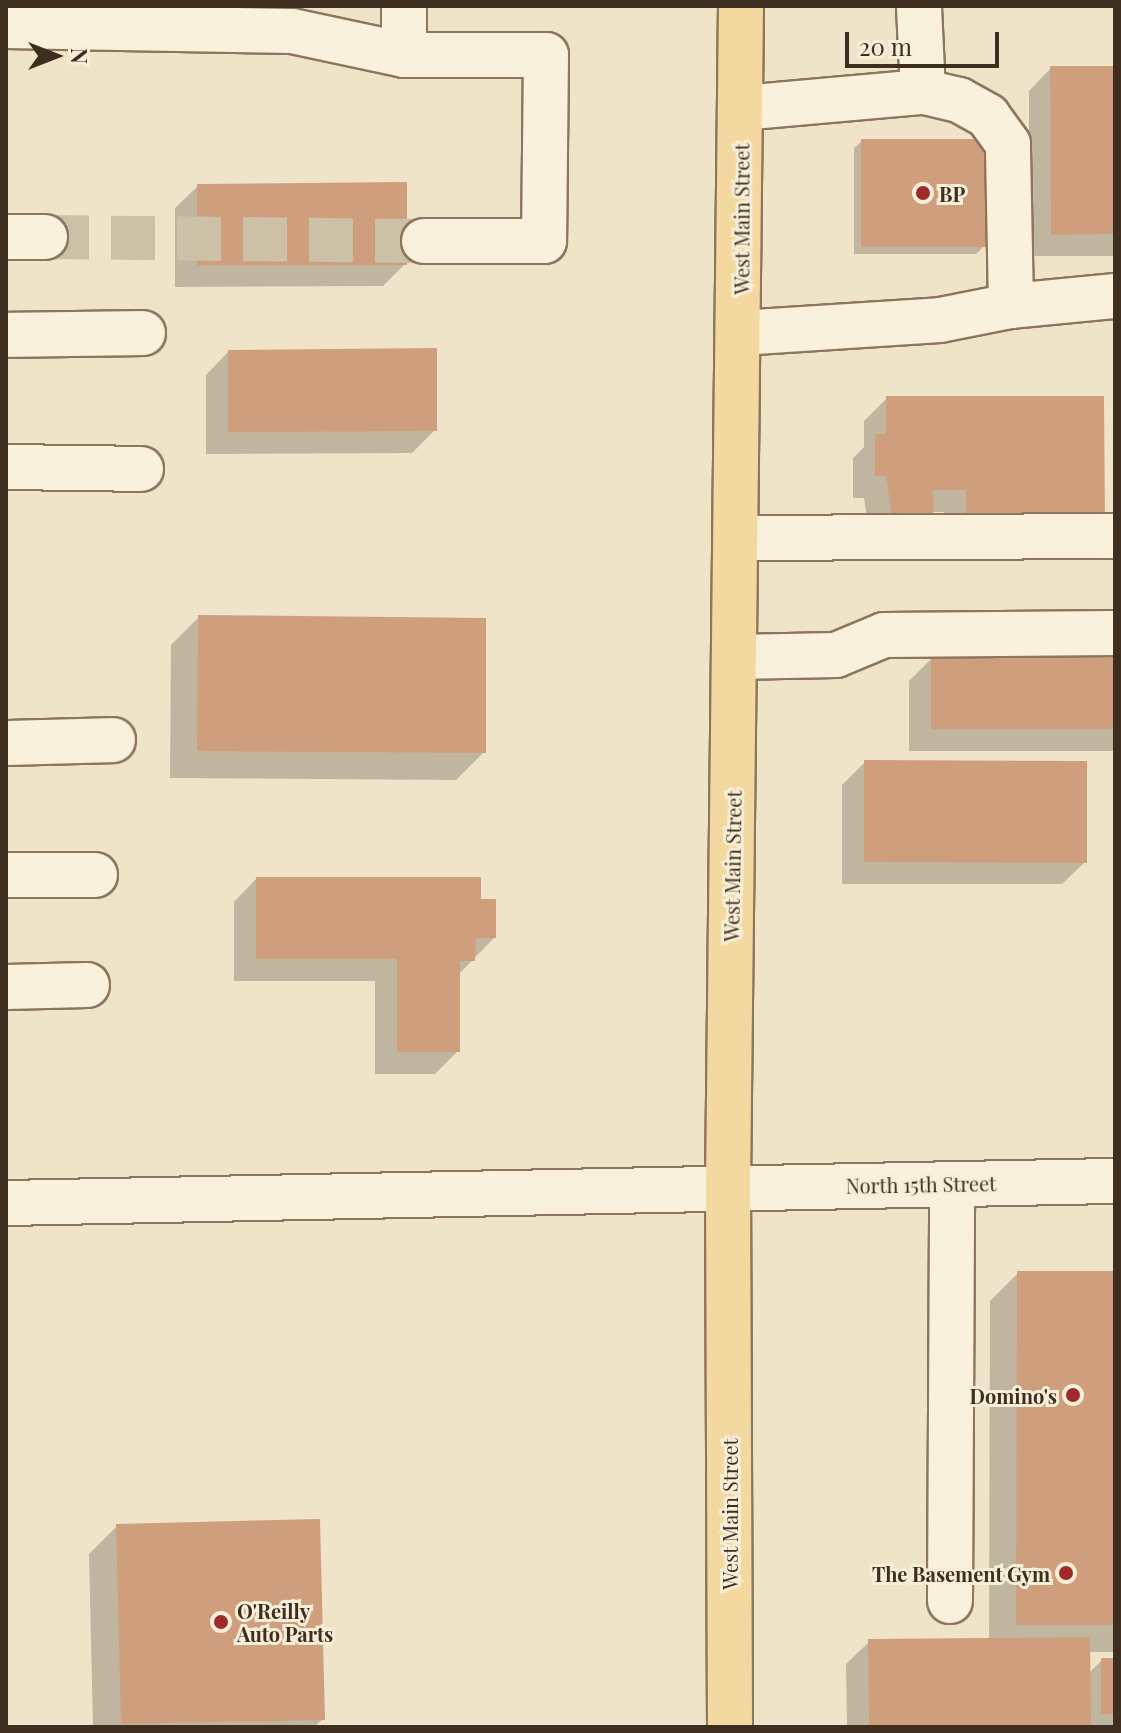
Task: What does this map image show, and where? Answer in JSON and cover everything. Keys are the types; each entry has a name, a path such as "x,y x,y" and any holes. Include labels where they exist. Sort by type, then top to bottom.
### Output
{"main road":[{"name":"West Main Street","path":"730,1727 728,1187 738,538 741,6"}],"street":[{"path":"404,6 404,55"},
{"path":"919,6 923,92"},
{"path":"6,26 292,31 404,55 546,55 544,241 424,241"},
{"path":"742,108 923,92 959,100 988,116 1008,144 1011,306"},
{"path":"740,333 940,320 1011,306 1115,296"},
{"path":"6,335 143,333"},
{"path":"6,467 141,469"},
{"path":"738,538 1115,536"},
{"path":"735,657 836,655 884,635 1115,633"},
{"path":"6,743 113,740"},
{"path":"6,875 95,875"},
{"path":"6,987 87,985"},
{"name":"North 15th Street","path":"6,1203 1115,1181"},
{"path":"950,1601 952,1185"}],"building":[{"path":"1050,66 1115,66 1115,234 1051,235"},
{"name":"BP","path":"861,139 986,139 986,247 861,247"},
{"path":"407,182 407,265 197,265 197,184"},
{"path":"437,348 437,431 228,432 228,350"},
{"path":"886,396 1104,396 1105,526 966,527 966,490 933,490 934,522 893,522 886,476 875,476 875,434 886,434"},
{"path":"198,615 486,618 486,753 197,751"},
{"path":"931,656 1115,656 1115,729 931,729"},
{"path":"864,760 1087,761 1087,863 864,862"},
{"path":"256,877 481,877 481,899 496,899 496,938 476,938 475,961 460,961 460,1052 397,1052 397,959 256,959"},
{"path":"1017,1271 1115,1271 1115,1625 1016,1625"},
{"name":"O'Reilly Auto Parts","path":"320,1519 325,1720 121,1724 116,1524"},
{"path":"1090,1637 1091,1727 869,1727 868,1639"},
{"path":"1101,1658 1115,1658 1115,1714 1101,1714"}],"tunnel":[{"path":"45,237 424,241"}],"place":[{"name":"BP","path":"923,193"},
{"name":"Domino's","path":"1073,1395"},
{"name":"The Basement Gym","path":"1066,1573"},
{"name":"O'Reilly Auto Parts","path":"221,1622"}]}
